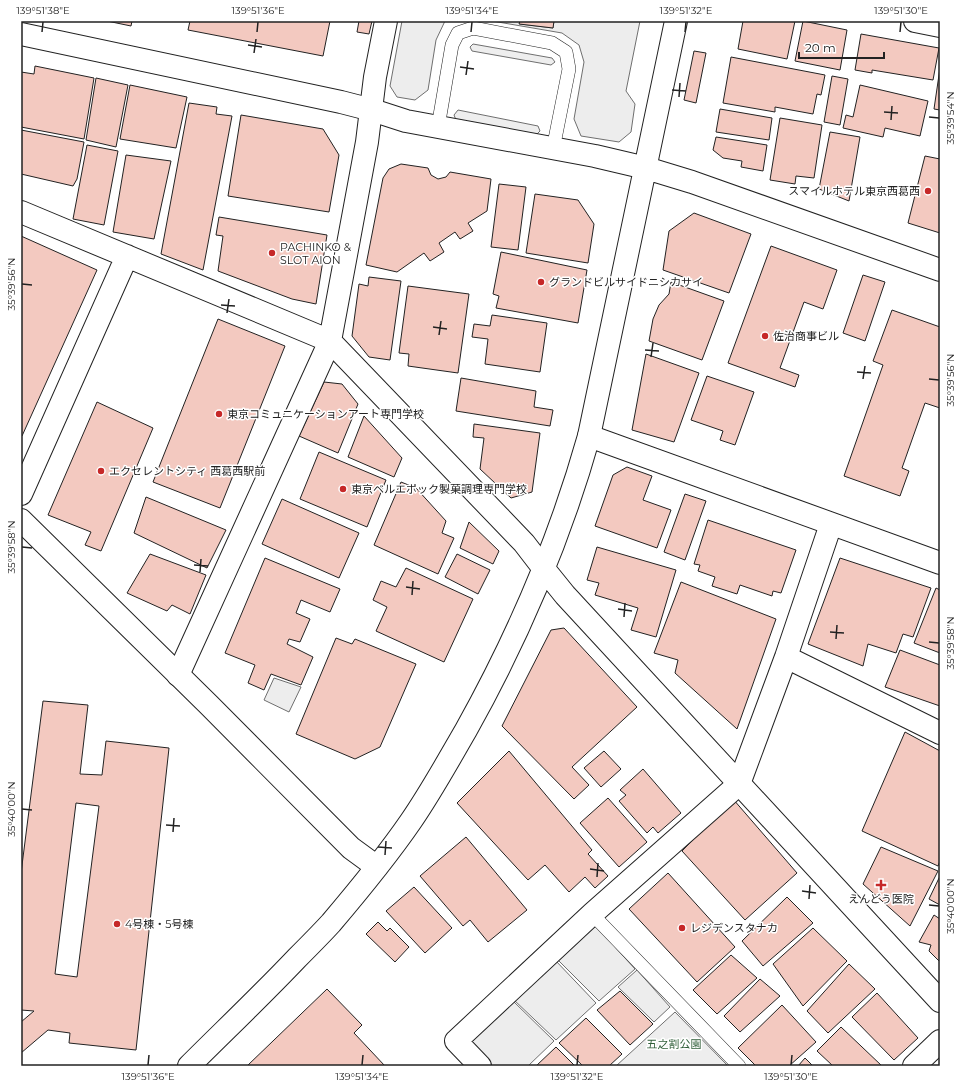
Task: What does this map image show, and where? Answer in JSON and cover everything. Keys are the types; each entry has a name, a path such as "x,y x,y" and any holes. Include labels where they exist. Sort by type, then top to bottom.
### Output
{"street":[{"path":"178,675 330,341 367,142 375,77 386,21"},
{"path":"189,1066 330,924 377,867 416,813 447,763 489,689 521,623 544,569 580,470 589,436 676,21"},
{"path":"915,21 940,26"},
{"path":"21,34 372,110 406,121 438,126 646,168 692,182 940,270"},
{"path":"21,212 330,341 524,543 565,595 940,1001"},
{"path":"21,494 127,256"},
{"path":"589,436 940,563"},
{"path":"21,520 351,848 377,867"},
{"path":"480,1066 456,1041 592,914 739,784 786,657 831,524"},
{"path":"786,657 940,733"},
{"path":"914,1066 940,1041"}],"lane":[{"path":"438,126 452,45 458,33 473,28 538,40 552,43 566,52 569,69 554,149"},
{"path":"592,914 739,1066"}],"green space":[{"path":"473,44 552,58 555,62 551,65 472,51 470,47"},
{"path":"458,110 538,126 540,131 536,135 456,120 454,115"},
{"name":"五之割公園","path":"675,1012 728,1066 616,1066"}],"shaded area":[{"path":"402,21 445,21 436,40 428,90 415,100 397,97 390,86"},
{"path":"492,21 520,21 520,24 553,28 554,21 640,21 626,91 635,104 631,132 619,142 581,136 574,119 584,62 579,45 562,33"},
{"path":"274,678 301,687 289,712 264,700"},
{"path":"594,924 635,969 599,1001 556,958"},
{"path":"555,960 596,1003 556,1040 513,999"},
{"path":"637,970 670,1007 654,1022 618,987"},
{"path":"512,1000 554,1041 528,1066 487,1066 464,1043"}],"building":[{"path":"107,21 132,21 131,26"},
{"path":"190,21 330,21 323,56 188,30"},
{"path":"359,21 372,21 369,34 357,32"},
{"path":"520,21 554,21 553,28 519,24"},
{"path":"743,21 795,21 787,59 738,49"},
{"path":"803,21 847,30 840,70 795,61"},
{"path":"861,34 939,48 933,80 872,70 872,73 855,70"},
{"path":"694,51 706,53 696,103 684,100"},
{"path":"731,57 825,75 821,95 817,94 813,114 775,107 775,112 723,103"},
{"path":"35,66 94,78 84,139 21,127 21,72 34,74"},
{"path":"940,68 940,110 934,109"},
{"path":"832,76 848,79 840,125 824,122"},
{"path":"96,78 128,85 116,147 86,140"},
{"path":"130,85 187,97 176,148 120,139"},
{"path":"860,85 928,101 920,136 885,128 883,137 843,128 846,115 853,117"},
{"path":"189,103 217,107 216,114 232,116 203,270 161,254"},
{"path":"720,109 772,118 769,140 716,132"},
{"path":"241,115 323,129 339,155 329,212 228,196"},
{"path":"780,118 822,125 814,178 796,176 795,184 770,180"},
{"path":"21,130 84,142 77,179 73,186 21,174"},
{"path":"830,132 860,137 849,201 819,189"},
{"path":"716,137 767,145 763,171 741,167 742,161 723,158 713,150"},
{"path":"87,145 118,151 104,225 73,219"},
{"path":"126,155 171,161 154,239 113,232"},
{"name":"スマイルホテル東京西葛西","path":"925,156 940,159 940,233 908,223"},
{"path":"401,164 428,168 431,175 438,179 446,177 450,172 491,179 487,211 468,223 473,231 460,239 455,232 439,243 444,252 430,261 424,253 397,272 366,265 383,178 389,169"},
{"path":"499,184 526,187 518,250 491,247"},
{"path":"535,194 578,200 594,224 588,263 526,253"},
{"path":"694,213 751,234 729,293 663,270 669,231"},
{"name":"PACHINKO & SLOT AION","path":"219,217 327,235 316,304 292,299 218,271 223,236 216,235"},
{"path":"21,236 97,270 22,436 21,435"},
{"name":"佐治商事ビル","path":"771,246 837,270 823,309 804,302 780,368 799,375 795,387 728,363"},
{"name":"グランドビルサイドニシカサイ","path":"501,252 587,270 578,323 496,308 499,296 493,294"},
{"path":"863,275 885,282 865,341 843,333"},
{"path":"369,277 401,281 390,360 369,357 352,336 359,284 368,286"},
{"path":"671,282 724,301 702,360 649,341 653,319 659,305 669,294"},
{"path":"408,286 469,294 458,373 408,366 409,354 399,353"},
{"path":"892,310 940,327 940,408 925,403 902,468 909,471 900,496 844,476 883,365 873,361"},
{"path":"492,315 547,323 540,372 485,364 488,339 472,337 474,324 490,326"},
{"name":"東京コミュニケーションアート専門学校","path":"218,319 285,346 220,508 153,482"},
{"path":"646,354 699,373 674,442 632,430"},
{"path":"707,376 754,392 735,445 720,440 723,431 691,420"},
{"path":"461,378 536,391 534,407 553,410 550,426 456,411"},
{"path":"324,382 342,384 358,404 338,453 299,436"},
{"name":"エクセレントシティ 西葛西駅前","path":"97,402 153,428 101,551 85,545 91,532 48,515"},
{"path":"364,416 402,458 394,477 348,457"},
{"path":"474,424 540,433 532,492 511,498 480,469 484,438 473,437"},
{"name":"東京ベルエポック製菓調理専門学校","path":"319,452 386,480 367,527 300,499"},
{"path":"627,467 652,476 643,500 671,510 657,548 595,526 613,475"},
{"path":"401,482 416,488 446,521 442,533 454,538 438,574 374,545"},
{"path":"685,494 706,501 685,560 664,552"},
{"path":"146,497 226,530 207,568 134,533"},
{"path":"282,499 359,533 339,578 262,544"},
{"path":"708,520 796,550 781,593 773,591 772,596 740,585 737,594 712,586 715,577 698,571 700,565 694,564"},
{"path":"469,522 499,551 493,564 460,548"},
{"path":"597,547 676,570 656,637 631,630 638,608 595,595 599,583 587,580"},
{"path":"150,554 206,575 190,614 172,605 167,611 127,593"},
{"path":"457,554 490,570 478,594 445,577"},
{"path":"265,558 340,589 330,612 301,600 296,613 310,619 300,642 289,639 287,644 313,657 301,685 271,674 264,690 248,683 255,665 225,653"},
{"path":"840,558 931,588 913,637 903,634 896,653 868,644 863,666 808,644"},
{"path":"406,568 473,599 444,662 376,631 387,607 373,600 381,581 396,587"},
{"path":"681,582 776,619 737,729 675,673 678,660 654,653"},
{"path":"936,588 940,590 940,653 914,643"},
{"path":"564,628 637,707 572,767 589,785 574,799 502,726 551,630"},
{"path":"336,638 352,644 355,639 416,664 380,747 355,759 296,734"},
{"path":"900,650 940,665 940,706 885,687"},
{"name":"4号棟・5号棟","path":"43,701 88,705 80,774 102,775 106,741 169,748 136,1050 69,1043 70,1033 48,1030 21,1053 21,1022 34,1011 21,1010 21,873","holes":["76,803 99,806 77,977 55,974"]},
{"path":"905,732 940,751 940,861 938,866 862,831"},
{"path":"509,751 592,850 588,854 608,876 595,888 585,877 569,892 545,865 528,880 457,803"},
{"path":"604,751 621,769 601,787 584,768"},
{"path":"643,769 681,813 658,833 653,827 647,833 619,801 626,795 620,790"},
{"path":"608,798 647,842 619,867 580,823"},
{"path":"733,799 797,873 745,920 682,851"},
{"path":"466,837 527,910 488,942 470,920 463,926 420,876"},
{"path":"881,847 938,871 910,926 863,884"},
{"name":"レジデンスタナカ","path":"668,873 735,947 697,982 629,909"},
{"path":"940,876 940,905 929,899"},
{"path":"414,887 452,928 425,953 386,911"},
{"path":"787,897 813,923 763,966 742,941"},
{"path":"934,915 940,919 940,962 929,951 931,945 919,942"},
{"path":"378,922 387,931 390,928 409,947 395,962 366,934"},
{"path":"813,928 847,961 803,1006 773,964"},
{"path":"731,955 757,978 717,1014 693,990"},
{"path":"849,964 875,989 828,1033 807,1011"},
{"path":"760,979 780,996 740,1032 724,1016"},
{"path":"327,989 362,1025 354,1033 385,1066 247,1066"},
{"path":"620,991 653,1024 630,1045 597,1010"},
{"path":"877,993 918,1038 894,1060 852,1017"},
{"path":"782,1005 816,1042 789,1066 756,1066 738,1048"},
{"path":"586,1018 622,1054 609,1066 583,1066 559,1043"},
{"path":"841,1027 882,1066 833,1066 817,1051"},
{"path":"556,1047 575,1066 536,1066"},
{"path":"805,1058 813,1066 798,1066"}],"place":[{"name":"スマイルホテル東京西葛西","path":"928,191"},
{"name":"PACHINKO & SLOT AION","path":"272,253"},
{"name":"グランドビルサイドニシカサイ","path":"541,282"},
{"name":"佐治商事ビル","path":"765,336"},
{"name":"東京コミュニケーションアート専門学校","path":"219,414"},
{"name":"エクセレントシティ 西葛西駅前","path":"101,471"},
{"name":"東京ベルエポック製菓調理専門学校","path":"343,489"},
{"name":"えんどう医院","path":"881,885"},
{"name":"4号棟・5号棟","path":"117,924"},
{"name":"レジデンスタナカ","path":"682,928"}]}
